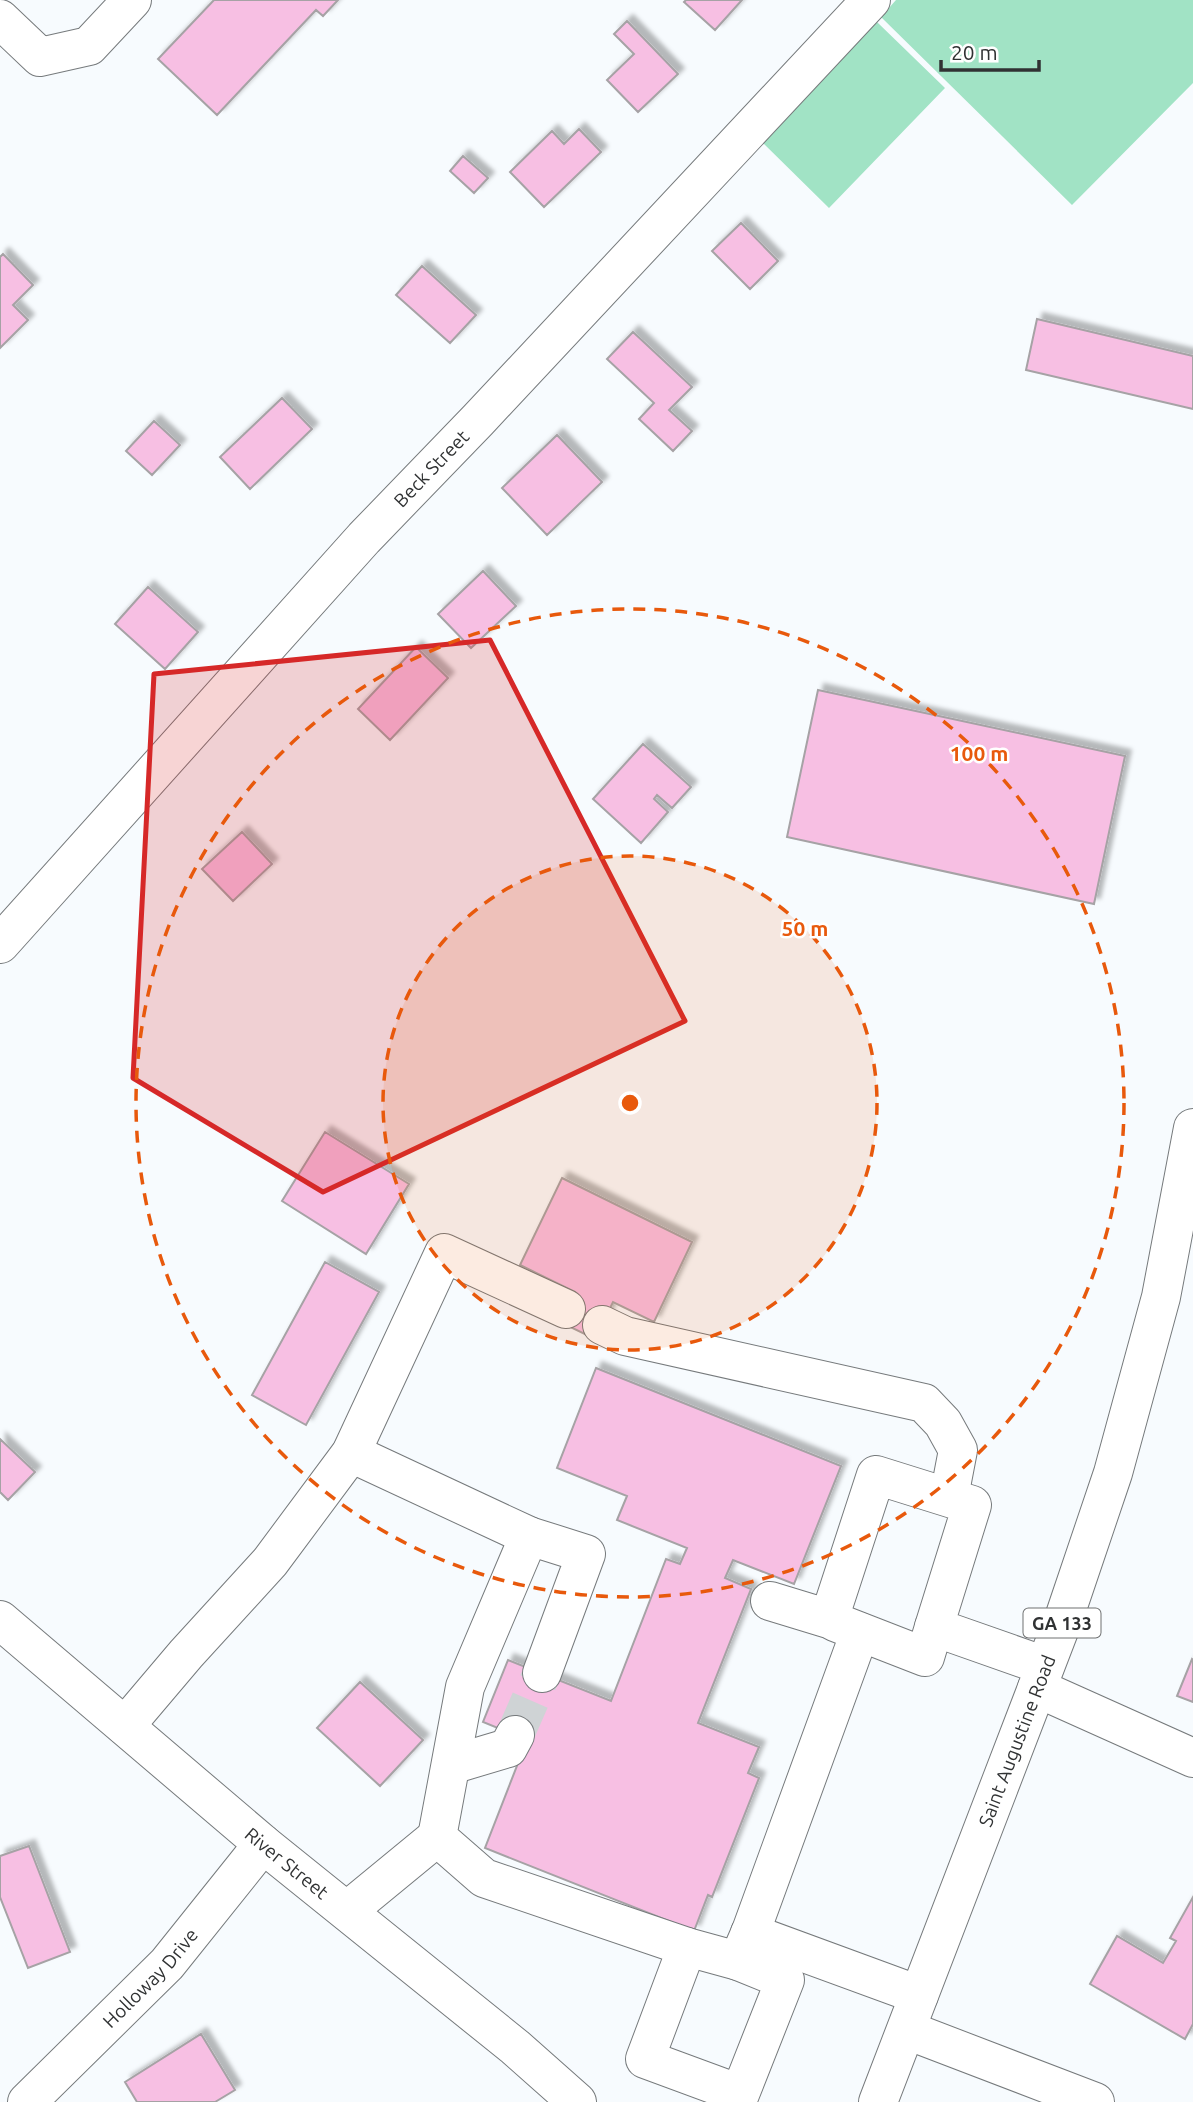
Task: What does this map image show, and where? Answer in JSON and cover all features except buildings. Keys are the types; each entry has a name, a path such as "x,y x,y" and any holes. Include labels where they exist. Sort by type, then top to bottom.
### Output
{"street":[{"path":"0,19 40,57 89,46 132,0"},
{"name":"Beck Street","path":"0,944 364,538 506,391 871,0"},
{"name":"Saint Augustine Road","path":"878,2102 1065,1615 1112,1473 1161,1297 1193,1129"},
{"path":"125,1726 270,1562 351,1453 444,1253 566,1309"},
{"path":"602,1325 625,1336 924,1403 943,1423 958,1450 949,1497"},
{"path":"351,1453 529,1536 586,1554 542,1674"},
{"path":"744,1947 844,1625 876,1475 972,1505 925,1657 844,1625 770,1601"},
{"path":"348,1911 437,1837 465,1687 529,1536"},
{"name":"River Street","path":"0,1620 263,1844 515,2047 577,2102"},
{"path":"934,1626 1041,1677 1193,1758"},
{"path":"451,1765 508,1748 515,1735"},
{"path":"437,1837 484,1878 687,1947 744,1947 913,2013 1095,2102"},
{"name":"Holloway Drive","path":"27,2102 167,1964 263,1844"},
{"path":"687,1947 645,2059 740,2094 785,1980 744,1947"}],"highlighted area":[{"path":"490,640 685,1021 323,1192 133,1078 154,674"}],"green space":[{"path":"896,0 1193,0 1193,83 1072,205 881,17"},
{"path":"877,22 945,88 829,208 761,141"}],"tunnel":[{"path":"515,1735 542,1673"}]}
